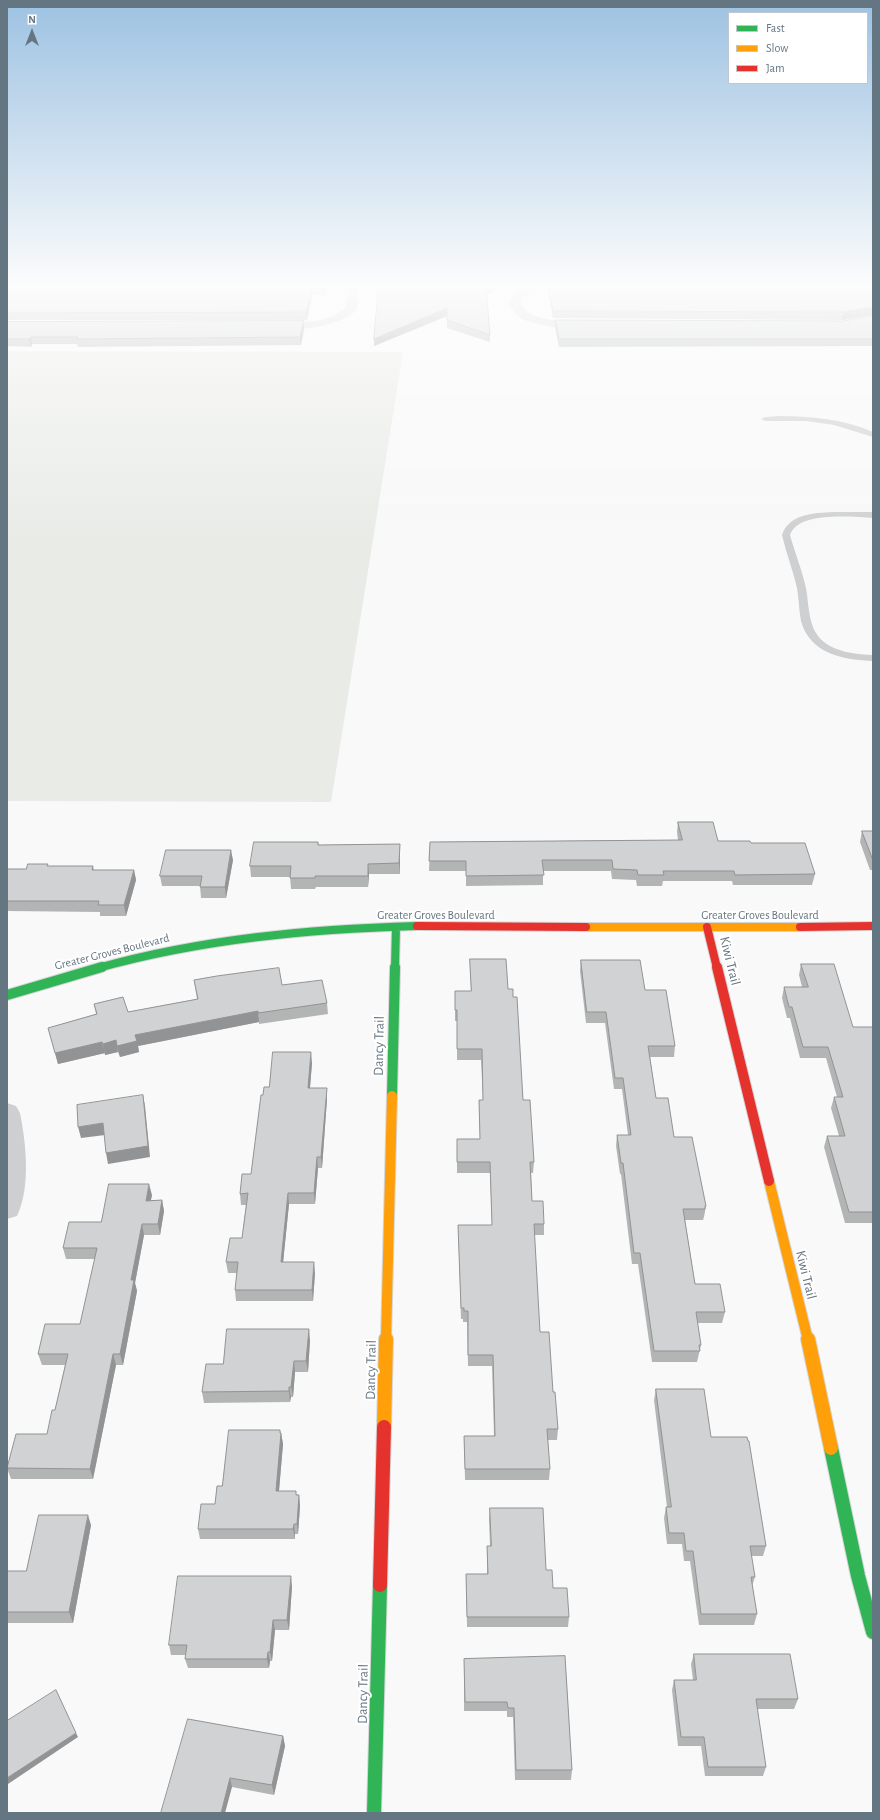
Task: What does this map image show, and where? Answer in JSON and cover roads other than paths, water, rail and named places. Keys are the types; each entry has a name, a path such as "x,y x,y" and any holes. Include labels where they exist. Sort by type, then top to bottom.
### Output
{"street":[{"name":"Greater Groves Boulevard","path":"7,995 92,968 195,944 283,932 340,928 396,927 873,926"},
{"name":"Dancy Trail","path":"374,1813 396,927"},
{"name":"Kiwi Trail","path":"707,927 808,1343 858,1576 873,1632"},
{"path":"7,1113 12,1142 12,1181 7,1208"}],"lane":[{"path":"765,419 797,418 823,420 846,425 873,435"},
{"path":"873,515 807,518 795,522 788,528 786,535 801,582 808,628 815,640 827,648 841,654 873,658"}]}
